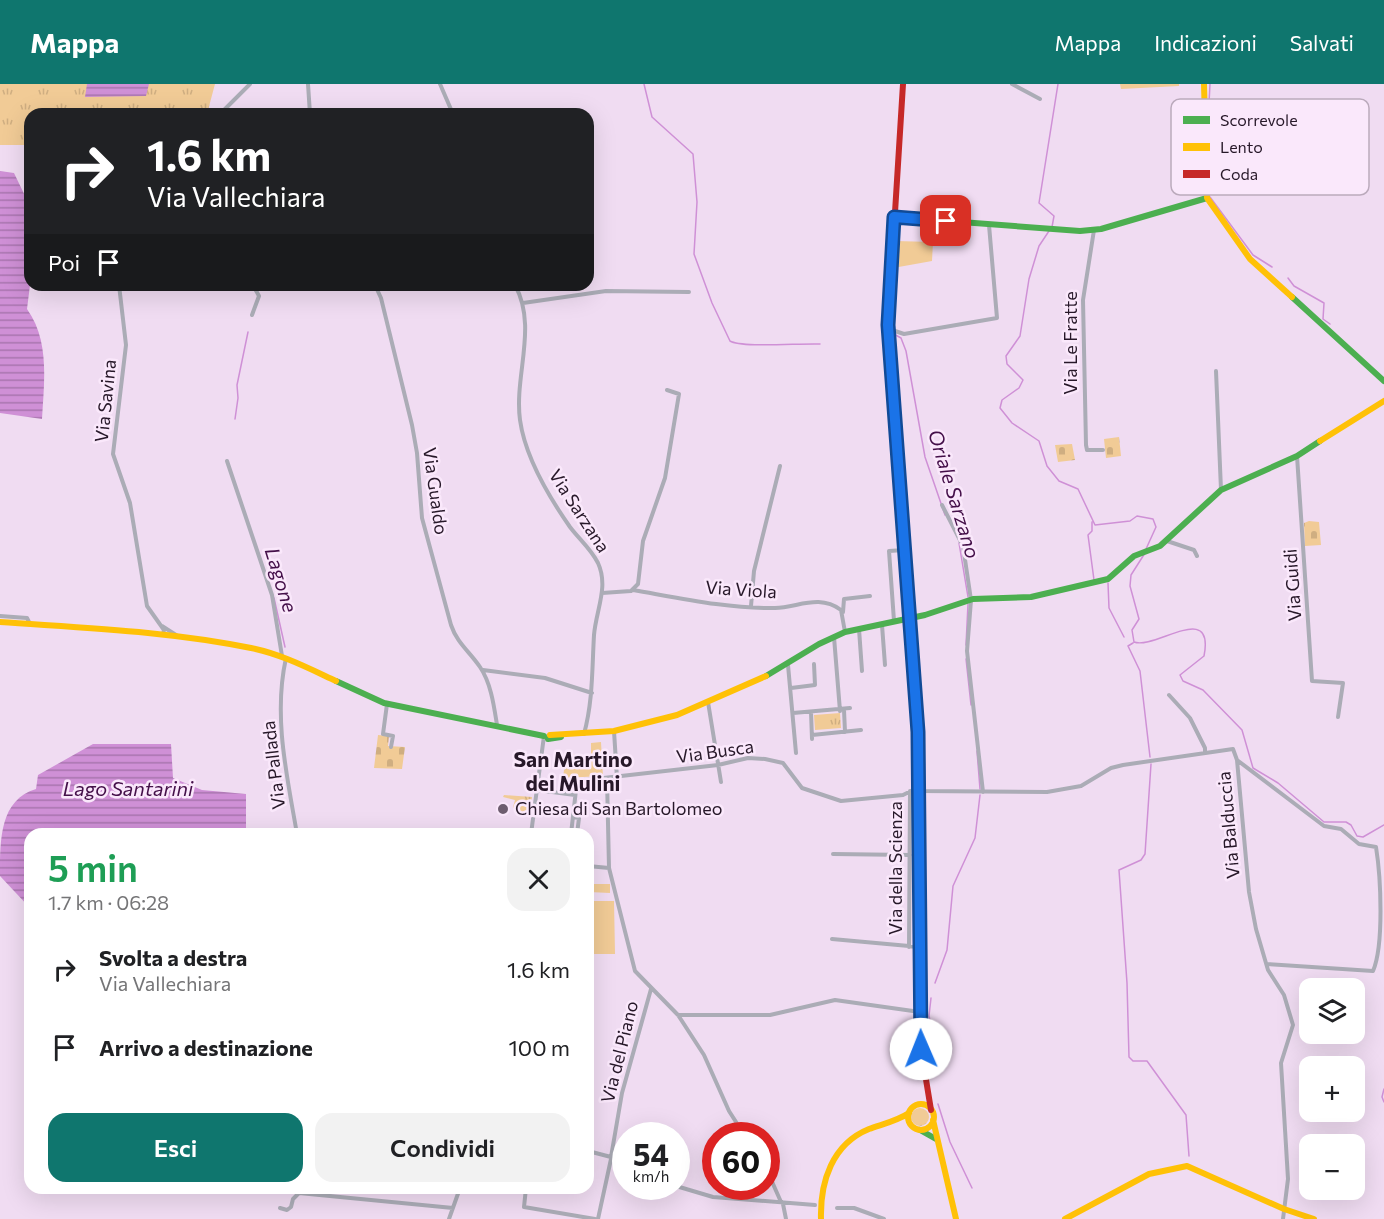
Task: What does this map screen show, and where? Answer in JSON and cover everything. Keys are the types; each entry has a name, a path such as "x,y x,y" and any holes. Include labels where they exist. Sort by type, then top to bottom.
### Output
{"main road":[{"path":"903,84 888,328 911,631 919,789 921,1049 933,1120 956,1219"},
{"path":"1204,84 1204,99"},
{"path":"1207,195 1250,259 1384,381"},
{"path":"894,217 1058,230 1094,230 1207,198"},
{"path":"0,622 161,634 252,648 284,657 387,704 546,736 614,731 660,721 708,702 788,664 834,636 845,632 896,622 971,600 1030,597 1095,584 1108,579 1134,556 1152,550 1166,540 1221,490 1297,456 1384,401"},
{"path":"896,622 911,631"},
{"path":"821,1219 820,1193 834,1158 847,1143 864,1131 892,1123 909,1113 926,1097 929,1088"},
{"path":"919,1105 931,1110"},
{"path":"909,1113 910,1125"},
{"path":"920,1130 928,1127 933,1120"},
{"path":"892,1123 910,1125 939,1142"},
{"path":"1065,1219 1088,1209 1149,1174 1179,1166 1194,1167 1284,1209 1314,1219"}],"street":[{"path":"226,108 250,84"},
{"path":"308,84 310,108"},
{"path":"440,84 450,108"},
{"path":"1012,84 1030,96 1040,99"},
{"path":"888,328 904,334 997,318 990,225"},
{"name":"Via Le Fratte","path":"1094,230 1083,300 1086,445 1087,450 1103,450"},
{"name":"Via Savina","path":"120,291 126,345 113,454 130,503 147,606 161,634"},
{"path":"252,315 259,296 256,291"},
{"name":"Via Gualdo","path":"378,291 412,424 417,453 422,518 451,625 455,638 482,670 490,690 497,725"},
{"name":"Via Sarzana","path":"517,291 523,303 525,334 519,384 522,429 536,469 571,527 598,563 602,593 594,634 589,719 584,734"},
{"path":"523,303 606,291 689,292"},
{"path":"1216,371 1221,490"},
{"path":"633,590 638,584 643,541 662,491 670,456 679,394 667,390"},
{"name":"Via Guidi","path":"1297,456 1312,681 1343,683 1338,717"},
{"name":"Via Pallada","path":"227,461 272,595 284,657 281,705 282,744 296,828"},
{"path":"751,606 756,561 780,466"},
{"path":"942,505 963,546 971,600 967,651 983,792"},
{"path":"1166,540 1194,550 1197,556"},
{"path":"896,622 890,551 905,550"},
{"name":"Via Viola","path":"602,593 633,590 689,600 777,608 821,600 836,606 843,613"},
{"path":"845,632 844,599 870,596"},
{"path":"0,616 27,618 30,624"},
{"path":"156,621 180,636"},
{"path":"882,625 885,664"},
{"path":"859,628 862,671"},
{"path":"834,636 845,732"},
{"path":"788,664 796,753"},
{"path":"791,688 815,685 814,664"},
{"path":"482,670 545,678 592,693"},
{"path":"1169,695 1190,718 1205,748 1205,753"},
{"path":"708,702 721,782"},
{"path":"387,704 383,734 393,735 392,747"},
{"path":"793,713 850,708"},
{"path":"811,712 812,737 861,730"},
{"path":"614,731 617,778"},
{"path":"532,828 541,748 546,736"},
{"name":"Via Balduccia","path":"919,789 1047,792 1088,783 1111,768 1123,765 1233,749 1237,760 1249,892 1256,929 1267,964 1284,995 1293,1025 1281,1063 1288,1179 1283,1219"},
{"name":"Via Busca","path":"575,795 577,781 718,765 748,758 777,760 786,766 802,788 841,801 903,795 910,790 919,789"},
{"path":"1237,760 1324,826 1341,829 1359,844 1376,847 1381,883 1383,941 1377,965 1373,971 1267,964"},
{"path":"607,779 609,868 635,970 678,1015 704,1055 736,1122"},
{"path":"537,790 575,795 572,828"},
{"name":"Via della Scienza","path":"909,947 910,790"},
{"path":"573,817 579,818 578,828"},
{"path":"833,854 910,855"},
{"path":"594,867 609,868"},
{"name":"Via della Scienza","path":"832,939 920,947"},
{"name":"Via del Piano","path":"597,1219 611,1158 622,1093 651,989"},
{"path":"678,1015 770,1015 836,999 920,1012"},
{"path":"594,1153 611,1158"},
{"path":"690,1190 713,1197 815,1205"},
{"path":"280,1208 287,1210 291,1207 293,1199 298,1194"},
{"path":"309,1194 453,1208"},
{"path":"449,1219 458,1194"},
{"path":"525,1194 524,1207 597,1219"},
{"path":"780,1199 786,1219"},
{"path":"837,1208 854,1208 884,1219"}],"green space":[{"path":"0,84 215,84 209,108 24,108 24,145 0,145"},
{"path":"1120,84 1179,84 1179,86 1121,89"},
{"path":"895,241 933,242 932,261 893,268"},
{"path":"1119,437 1121,456 1106,458 1104,439"},
{"path":"1072,444 1075,460 1058,462 1055,445"},
{"path":"1319,522 1321,545 1305,546 1304,523"},
{"path":"840,713 841,728 815,730 814,715"},
{"path":"378,735 389,736 388,746 405,747 402,769 374,768"},
{"path":"601,742 603,776 563,778 566,754 591,756 591,743"},
{"path":"504,795 532,797 530,815 516,811 513,807 515,800 503,797"},
{"path":"594,884 610,884 610,893 594,892"},
{"path":"594,901 614,901 615,954 594,954"},
{"path":"920,1108 928,1113 929,1117 924,1125 920,1126 912,1121 911,1117 916,1109"}],"water":[{"path":"87,84 149,84 146,96 85,97"},
{"path":"0,171 14,173 24,194 24,291 29,291 27,309 39,334 44,376 42,419 0,413"},
{"name":"Lago Santarini","path":"93,744 171,744 173,778 202,790 246,794 246,828 24,828 24,902 0,876 2,835 9,811 24,794 36,789 38,775"}],"waterway":[{"name":"Oriale Sarzano","path":"644,84 652,117 693,154 697,202 694,254 712,303 730,341 758,345 820,344"},
{"path":"1052,227 1054,216 1039,203 1058,84"},
{"path":"1209,99 1210,84"},
{"path":"1210,197 1253,255 1272,267"},
{"path":"1049,231 1039,246 1029,279 1020,336 1006,356 1007,364 1023,380 1019,388 1002,400 1000,408 1012,423 1039,441 1047,466 1059,481 1078,489 1095,525 1130,521 1137,516 1153,519 1156,527 1146,549"},
{"path":"1288,278 1294,286 1324,303 1323,319 1330,324"},
{"name":"Lagone","path":"235,419 237,385 248,332"},
{"name":"Oriale Sarzano","path":"892,333 901,338 906,351 925,457 945,515"},
{"path":"1092,522 1092,531 1088,535 1094,580"},
{"name":"Oriale Sarzano","path":"959,543 968,597"},
{"path":"1145,553 1131,575 1130,586 1139,619 1132,630 1134,642 1143,643 1192,629 1201,631 1205,640 1204,656 1180,675 1183,681 1203,690 1242,730 1253,768 1278,783 1324,822 1346,822 1351,825 1357,836 1363,837 1384,825"},
{"path":"1108,583 1109,608 1124,637"},
{"name":"Lagone","path":"274,598 285,647"},
{"name":"Oriale Sarzano","path":"966,645 968,604"},
{"path":"1133,643 1128,646 1140,671 1150,757"},
{"name":"Oriale Sarzano","path":"966,659 971,705"},
{"name":"Oriale Sarzano","path":"977,751 980,789"},
{"path":"1151,764 1145,854 1141,860 1119,870 1127,983 1129,1057 1133,1061 1147,1061 1186,1115 1189,1156"},
{"name":"Oriale Sarzano","path":"935,983 947,950 953,886 975,838 980,795"},
{"name":"Oriale Sarzano","path":"931,998 929,1016 937,1051"},
{"name":"Oriale Sarzano","path":"939,1056 940,1065"},
{"path":"1384,1089 1382,1097 1384,1102"},
{"name":"Oriale Sarzano","path":"938,1104 950,1142 972,1188"}],"traffic: fast":[{"path":"894,217 1080,231 1101,229 1207,198"},
{"path":"1292,297 1384,381"},
{"path":"766,676 819,644 845,632 925,615 973,599 1031,597 1108,579 1134,556 1160,546 1221,490 1297,456 1320,441"},
{"path":"899,472 918,732 920,960"},
{"path":"336,681 384,703 544,736"},
{"path":"548,739 561,737"},
{"path":"920,1130 936,1139"}],"traffic: slow":[{"path":"1204,84 1204,99"},
{"path":"1207,195 1250,259 1292,297"},
{"path":"1320,441 1384,401"},
{"path":"0,622 126,631 220,642 273,654 336,681"},
{"path":"550,735 614,731 677,715 766,676"},
{"path":"921,1104 930,1108 934,1117 930,1126 921,1130 912,1126 908,1117 912,1108 921,1104"},
{"path":"821,1219 826,1178 837,1154 856,1136 909,1113"},
{"path":"933,1120 956,1219"},
{"path":"1065,1219 1149,1174 1187,1166 1284,1209 1314,1219"}],"traffic: jam":[{"path":"899,472 888,325 903,84"},
{"path":"920,960 921,1049 931,1110"}],"place":[{"name":"Chiesa di San Bartolomeo","path":"503,809"}],"district":[{"name":"San Martino dei Mulini","path":"573,772"}],"route":[{"path":"921,1049 918,732 888,328 888,300 894,217 946,221"}]}
